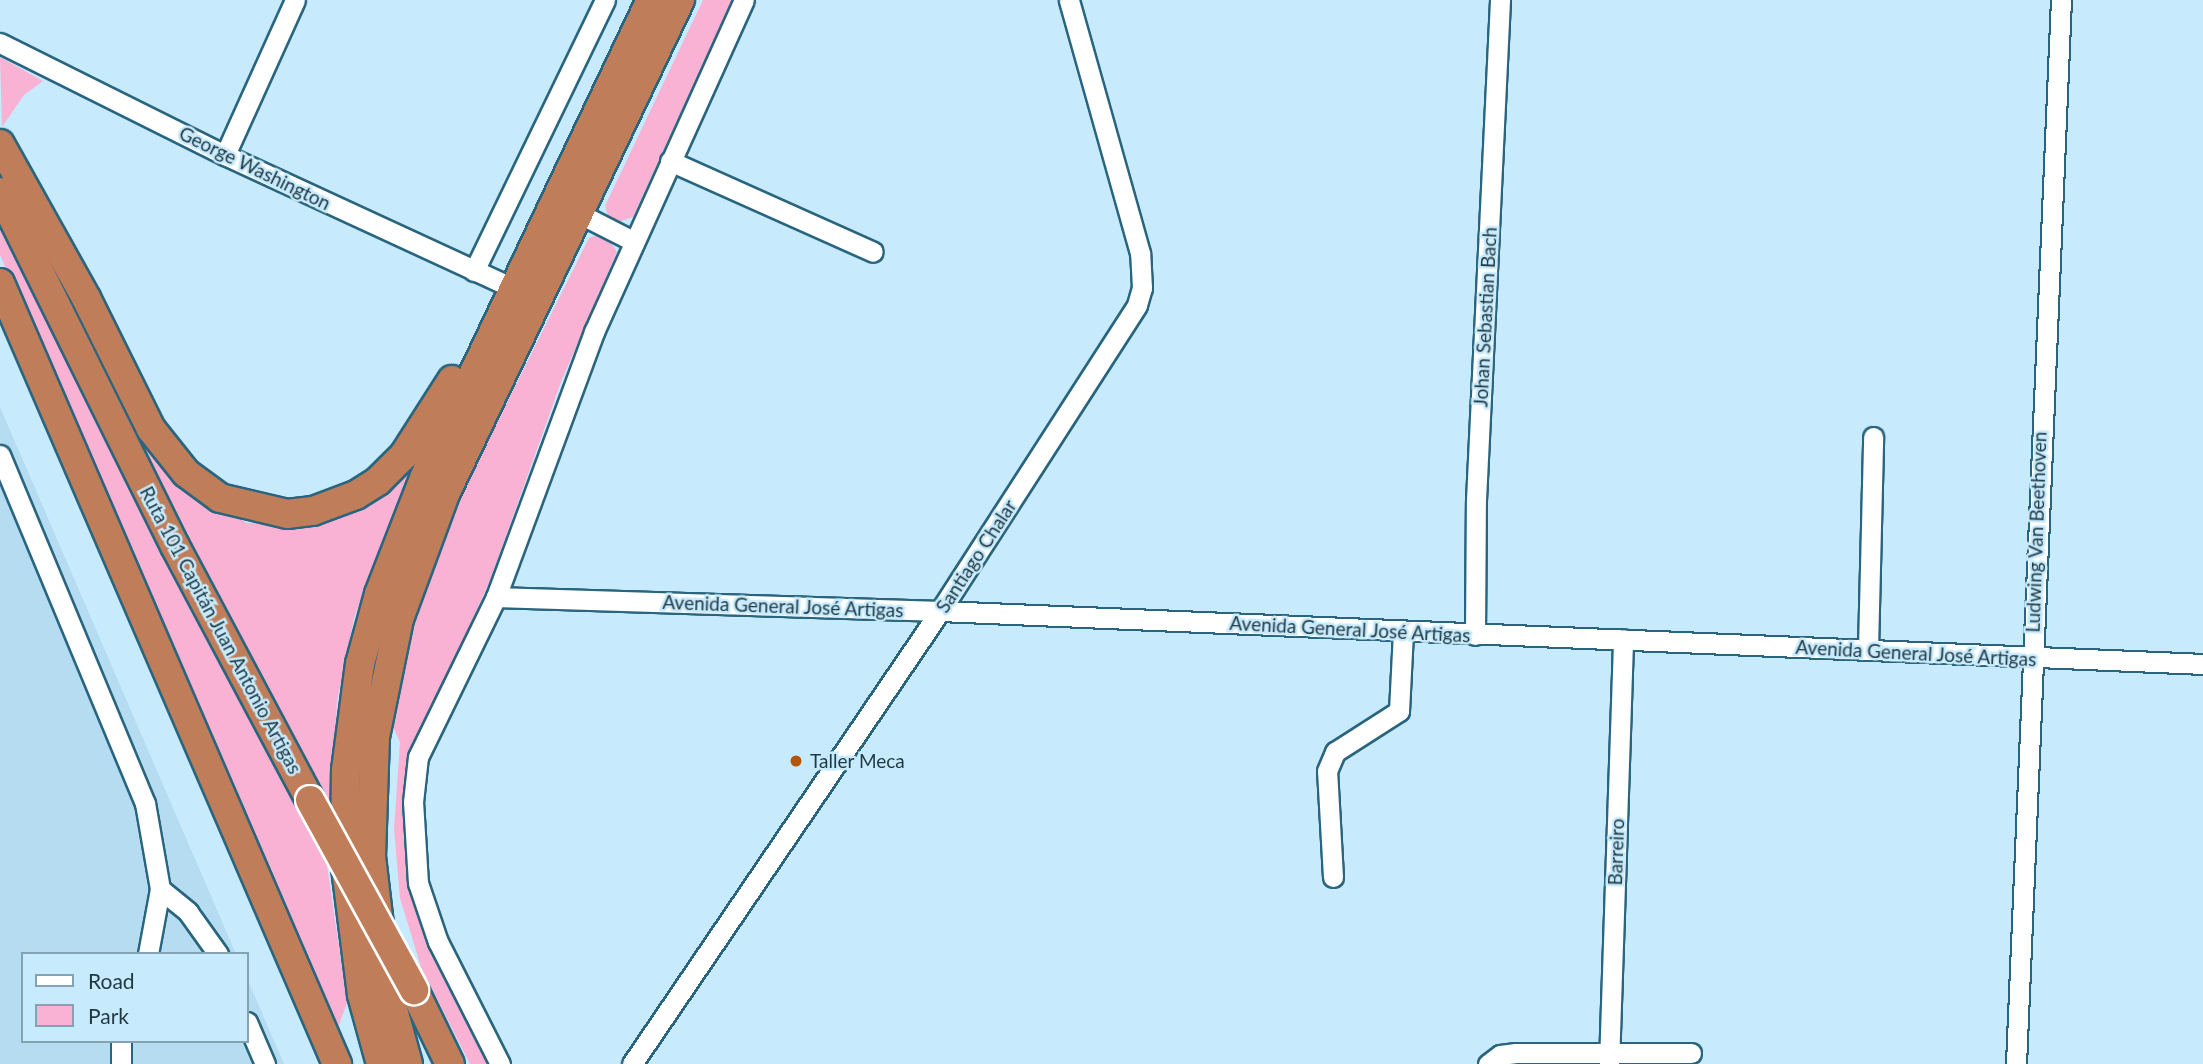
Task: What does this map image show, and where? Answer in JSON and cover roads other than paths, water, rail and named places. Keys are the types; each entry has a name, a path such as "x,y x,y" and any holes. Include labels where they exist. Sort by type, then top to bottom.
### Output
{"highway":[{"path":"381,1064 362,995 345,861 346,770 360,664 399,537 651,0"},
{"path":"408,1064 386,984 371,857 375,737 385,674 410,583 445,494 680,0"},
{"path":"0,144 151,429 186,473 220,498 241,505 288,514 313,511 378,481 404,455 426,422 486,314 511,294"},
{"name":"Ruta 101 Capitán Juan Antonio Artigas","path":"0,192 175,546 414,990 450,1064"},
{"path":"0,283 337,1064"}],"street":[{"path":"225,155 295,0"},
{"path":"474,271 605,0"},
{"path":"500,1064 438,942 418,883 413,802 418,757 426,733 496,597 594,332 744,0"},
{"name":"Santiago Chalar","path":"640,1060 1128,324 1142,288 1140,253 1069,0"},
{"name":"Johan Sebastian Bach","path":"1475,635 1476,500 1500,0"},
{"name":"Ludwing Van Beethoven","path":"2016,1064 2031,659 2061,0"},
{"name":"George Washington","path":"0,43 225,155 474,271 511,294"},
{"path":"670,161 873,252"},
{"path":"578,213 633,241"},
{"path":"1868,649 1873,438"},
{"path":"0,455 136,774 152,833 160,889 148,952"},
{"name":"Avenida General José Artigas","path":"496,597 940,611 1868,649 2031,659 2203,664"},
{"path":"1333,877 1327,771 1335,752 1399,711 1403,632"},
{"name":"Barreiro","path":"1609,1057 1623,639"},
{"path":"160,889 188,912 217,952"},
{"path":"248,1024 265,1064"},
{"path":"121,1043 121,1064"},
{"path":"1488,1064 1500,1055 1516,1053 1609,1057 1691,1053"}],"place":[{"name":"Taller Meca","path":"796,761"}]}
